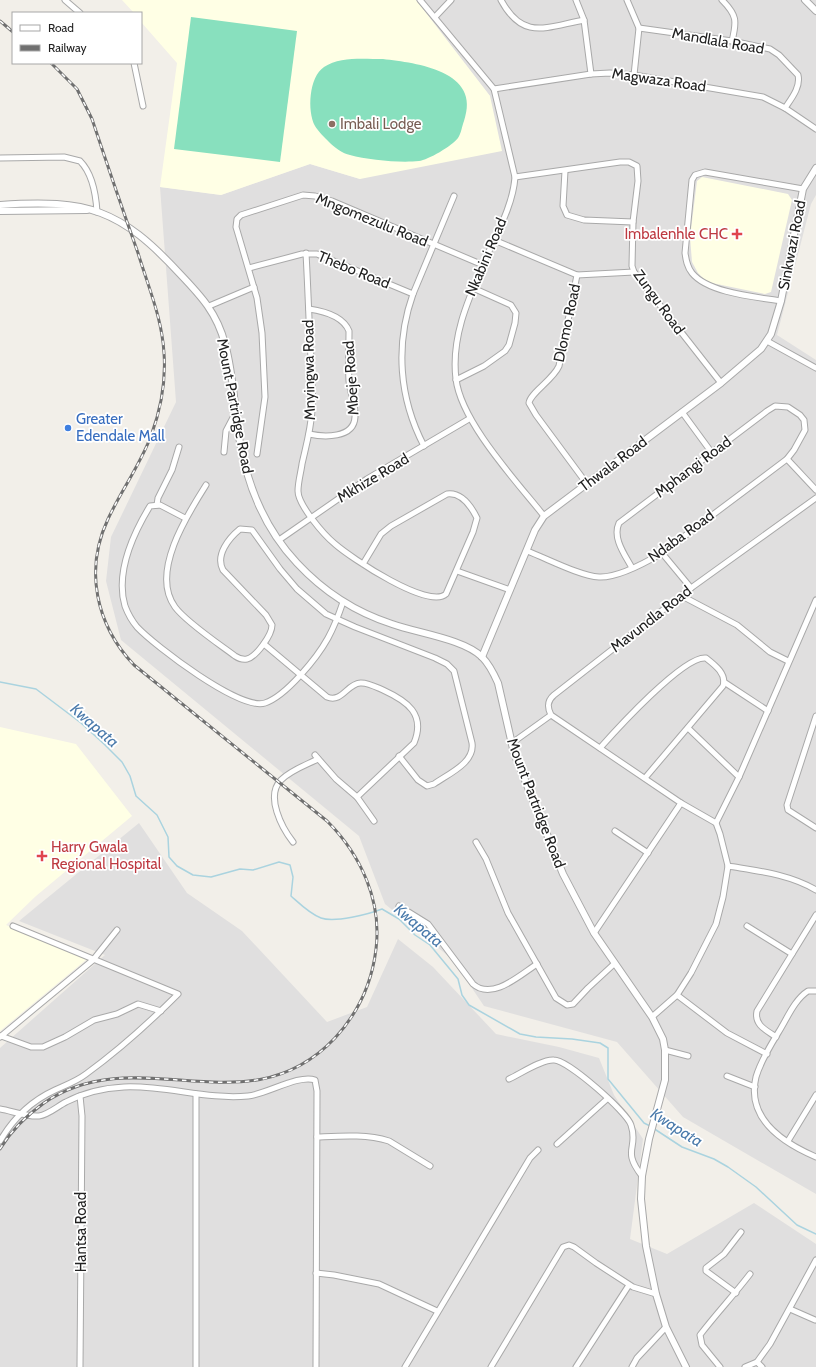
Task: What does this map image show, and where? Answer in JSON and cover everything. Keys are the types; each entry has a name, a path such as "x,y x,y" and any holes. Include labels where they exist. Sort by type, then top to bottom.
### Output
{"street":[{"path":"65,0 79,12"},
{"name":"Nkabini Road","path":"420,0 494,89 515,177 513,191 464,311 456,350 456,380 469,419 544,516"},
{"path":"435,17 451,0"},
{"path":"501,0 519,24 526,27 540,28 584,20"},
{"path":"576,0 584,20 591,74"},
{"path":"627,0 639,28 634,75"},
{"path":"722,0 735,17 732,41"},
{"path":"805,0 816,10"},
{"name":"Mandlala Road","path":"639,28 732,41 770,49 798,75 799,79 796,90 785,108"},
{"path":"134,64 143,106"},
{"name":"Magwaza Road","path":"494,89 591,74 610,73 634,75 764,97 785,108 816,129"},
{"path":"0,158 64,156 80,161 90,178 96,199 97,212"},
{"name":"Zungu Road","path":"515,177 620,162 634,163 637,166 639,175 633,222 632,266 634,272 721,383"},
{"name":"Sinkwazi Road","path":"781,301 803,189 816,168"},
{"path":"565,171 563,206 567,215 584,220 633,222"},
{"path":"781,301 718,288 707,284 692,274 686,261 685,253 692,180 695,175 705,172 803,189"},
{"name":"Mngomezulu Road","path":"257,454 263,418 265,391 261,315 249,268 236,227 237,219 246,212 302,195 315,196 332,201 483,265"},
{"path":"424,446 410,416 402,383 402,337 407,310 454,196"},
{"name":"Mount Partridge Road","path":"0,205 46,202 74,205 91,210 121,222 143,237 163,255 209,306 225,342 243,459 251,485 259,505 279,540 295,561 314,580 343,602 392,624 433,635 474,651 482,657 498,683 512,743 531,798 563,874 594,933 658,1027 665,1050 665,1080 649,1139 642,1176 642,1220 656,1294 666,1327 686,1367"},
{"name":"Mount Partridge Road","path":"0,211 91,210"},
{"path":"494,240 577,275 634,272"},
{"name":"Thebo Road","path":"249,268 306,253 324,256 413,294"},
{"name":"Mnyingwa Road","path":"306,253 312,404 309,434 298,491 302,504 336,545 398,584 427,596 441,598 446,594 457,570"},
{"name":"Dlomo Road","path":"577,275 559,366 554,377 531,397 529,403 536,415 587,484"},
{"path":"209,306 254,287"},
{"path":"456,380 484,366 505,351 509,345 515,323 516,313 510,305 473,288"},
{"name":"Thwala Road","path":"482,657 535,530 544,516 551,509 587,484 721,383 753,357 767,341 781,301"},
{"name":"Mbeje Road","path":"308,309 329,314 342,321 349,331 349,380 355,418 350,427 334,436 323,437 309,434"},
{"path":"767,341 816,368"},
{"name":"Mphangi Road","path":"632,568 617,539 616,530 619,523 775,406 781,406 793,410 800,415 806,425"},
{"path":"224,452 226,431 236,412"},
{"path":"682,412 712,453"},
{"name":"Mkhize Road","path":"279,540 367,479 469,419"},
{"name":"Ndaba Road","path":"527,551 598,577 610,576 632,568 662,553 787,459 802,437 806,425"},
{"path":"157,504 158,498 172,470 179,447"},
{"path":"787,459 816,490"},
{"path":"206,486 185,518 170,556 167,574 169,594 174,607 240,659 251,658 264,644 272,629 271,622 221,566 221,555 230,538 240,529 248,528 255,532 280,570 297,589 326,614 435,658 447,664 454,671 472,743 469,758 434,784 427,786 418,780 399,756"},
{"path":"364,564 381,534 391,526 440,498 453,493 461,497 476,518 473,532 457,570 510,590"},
{"name":"Mavundla Road","path":"551,715 548,706 550,698 691,588 816,498"},
{"path":"185,518 168,508 157,504 150,506 137,528 130,544 125,564 123,593 125,606 129,617 136,626 166,651 200,675 248,702 258,704 273,699 280,695 300,674 324,645 337,619 343,602"},
{"path":"662,553 691,588"},
{"path":"682,596 737,625 770,652 788,661"},
{"path":"652,1017 677,995 691,973 716,924 723,897 728,866 716,823 739,777 788,661 816,600"},
{"path":"264,644 330,698 339,697 355,685 361,683 375,686 405,701 413,709 417,732 414,743 357,798"},
{"path":"600,748 639,705 662,685 699,658 706,658 723,675 724,682 688,728 645,778"},
{"path":"724,682 768,711"},
{"path":"512,743 551,715 681,803 716,823"},
{"path":"816,716 787,805 788,810 816,827"},
{"path":"688,728 739,777"},
{"path":"293,842 287,834 278,814 275,803 275,789 282,779 317,757 336,779 357,798 374,821"},
{"path":"594,933 681,803"},
{"path":"614,832 648,853"},
{"path":"476,842 486,859 508,913 556,998 567,1004 573,1004 614,964"},
{"path":"728,866 784,876 803,882 816,890"},
{"path":"399,906 428,924 479,990 491,990 500,987 537,964"},
{"path":"776,1036 759,1025 756,1021 757,1012 816,915"},
{"path":"0,1140 8,1127 21,1112 43,1096 84,1076 121,1046 178,994 13,926"},
{"path":"747,926 792,954"},
{"path":"1,1037 94,960 117,930"},
{"path":"816,991 808,991 798,1000 776,1036 756,1075 755,1088 756,1103 771,1131 816,1158"},
{"path":"677,995 721,1029 767,1054"},
{"path":"1,1037 31,1047 43,1047 65,1037 94,1020 117,1014 138,1004 161,1011"},
{"path":"665,1050 688,1056"},
{"path":"509,1079 547,1061 555,1060 593,1084 606,1099 619,1107 628,1118 633,1131 631,1158 642,1176"},
{"path":"727,1076 755,1088"},
{"path":"0,1109 42,1115 65,1102 80,1096 101,1090 124,1087 153,1088 229,1097 249,1096 272,1090 299,1080 315,1080 317,1085 316,1367"},
{"path":"196,1094 196,1367"},
{"path":"788,1141 816,1095"},
{"name":"Hantsa Road","path":"80,1096 82,1123 80,1367"},
{"path":"557,1144 606,1099"},
{"path":"317,1137 351,1136 382,1139 389,1141 430,1166"},
{"path":"405,1367 437,1311 530,1158 538,1150"},
{"path":"736,1293 706,1271 706,1268 724,1254 741,1232"},
{"path":"491,1367 563,1247 569,1245 574,1247 629,1285 638,1290 656,1294"},
{"path":"745,1367 757,1362 770,1344 816,1260"},
{"path":"316,1274 334,1275 379,1284 437,1311"},
{"path":"720,1367 702,1344 700,1335 736,1293 750,1274"},
{"path":"576,1367 629,1285"},
{"path":"790,1309 815,1320"},
{"path":"632,1367 637,1358 666,1327"},
{"path":"757,1362 762,1367"}],"shaded area":[{"name":"Imbali Lodge","path":"122,0 416,0 490,96 502,151 360,179 310,164 221,195 160,187 177,63 142,23 142,12 133,12"},
{"path":"416,0 816,0 816,195 811,204 777,335 816,360 816,1194 683,1117 617,1042 484,1006 453,960 385,904 359,836 121,640 106,581 111,537 176,402 160,187 221,195 310,164 360,179 490,96"},
{"name":"Imbalenhle CHC","path":"702,177 788,194 792,200 771,292 765,294 707,282 698,273 692,262 690,237 697,181"},
{"name":"Harry Gwala Regional Hospital","path":"0,727 76,744 132,816 36,896 6,925 87,959 0,1031"},
{"path":"139,823 187,893 242,931 327,1022 367,1007 398,939 433,967 496,1034 559,1047 599,1058 614,1095 643,1139 630,1239 667,1254 754,1203 816,1244 816,1367 0,1367 0,1048 105,955 19,921"}],"green space":[{"path":"191,17 297,31 280,162 174,149"},
{"path":"353,59 383,59 413,63 428,67 455,80 464,91 467,104 464,121 458,138 451,145 428,158 419,161 384,161 357,157 344,153 333,146 315,126 312,120 310,103 312,86 315,78 324,67 337,61"}],"waterway":[{"name":"Kwapata","path":"0,682 36,689 81,723 122,762 130,776 136,796 157,815 168,837 169,857 177,866 193,875 211,877 240,869 253,870 279,862 290,865 293,877 291,896 313,914 321,918 343,919 382,909 399,919 415,935 430,945 458,979 462,995 469,1005 520,1034 600,1043 608,1048 608,1079 644,1123 650,1126"},
{"name":"Kwapata","path":"653,1128 682,1147 714,1159 728,1167 756,1187 797,1225 816,1234"}],"railway":[{"path":"0,21 12,31"},
{"path":"0,1149 14,1130 44,1103 80,1085 117,1078 155,1078 229,1082 266,1078 301,1065 335,1038 357,1008 363,997 371,974 376,949 377,931 376,914 372,896 366,880 359,864 339,834 327,821 134,665 121,649 103,615 98,596 96,577 97,558 101,538 108,519 147,447 155,426 160,405 164,374 163,340 154,302 92,119 77,89 52,64"}],"place":[{"name":"Imbali Lodge","path":"332,124"},
{"name":"Imbalenhle CHC","path":"737,234"},
{"name":"Greater Edendale Mall","path":"68,428"},
{"name":"Harry Gwala Regional Hospital","path":"42,856"}]}
